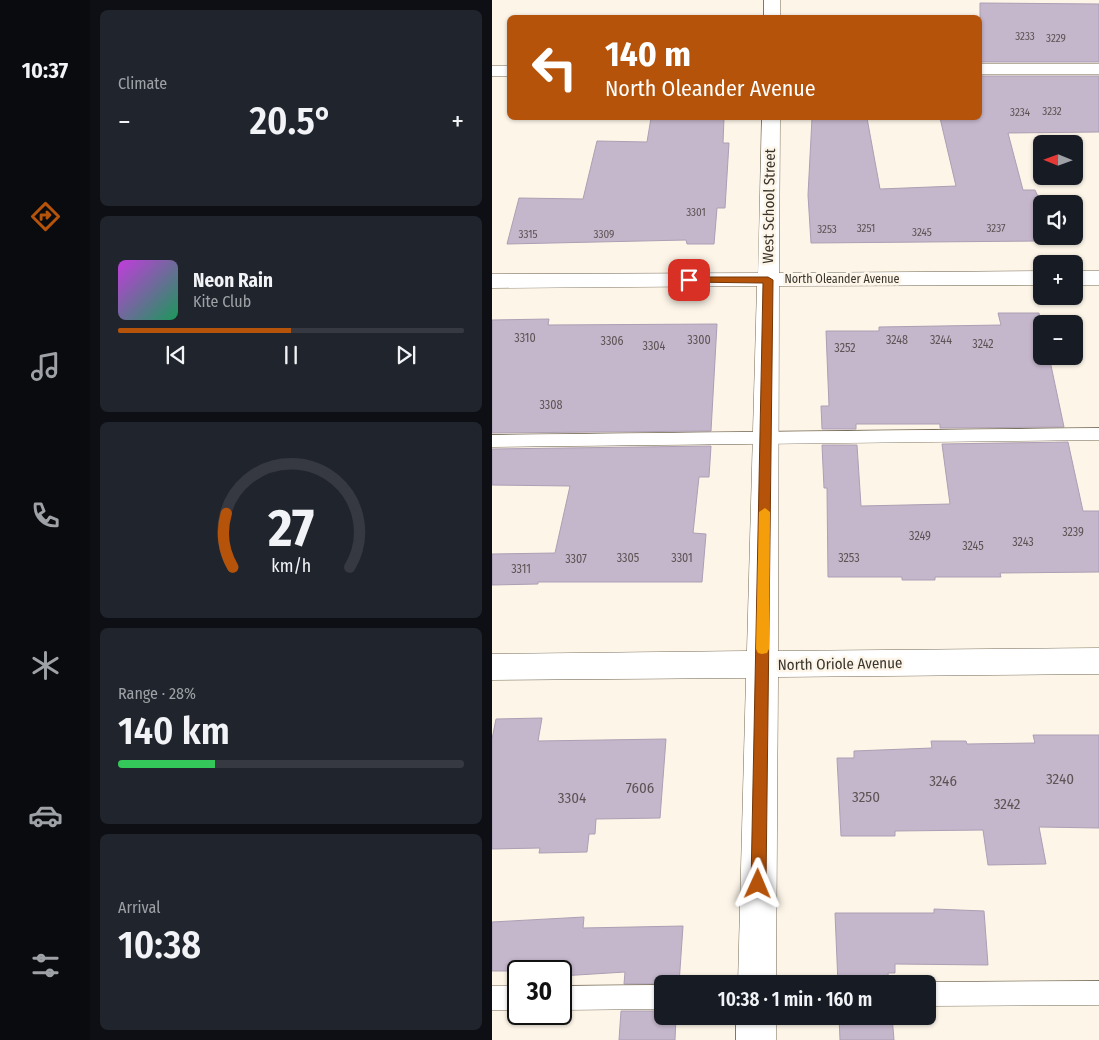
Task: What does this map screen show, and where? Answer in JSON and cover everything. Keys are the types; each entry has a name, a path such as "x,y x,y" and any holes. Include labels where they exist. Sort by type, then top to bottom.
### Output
{"street":[{"path":"772,0 772,15"},
{"path":"982,69 1098,69"},
{"path":"492,71 507,71"},
{"name":"West School Street","path":"757,975 771,120"},
{"name":"North Oleander Avenue","path":"492,282 1033,278"},
{"path":"1083,278 1098,278"},
{"name":"North Oriole Avenue","path":"492,667 1098,661"},
{"path":"756,1025 756,1040"}],"lane":[{"path":"492,441 1098,434"},
{"path":"936,994 1098,993"},
{"path":"572,998 654,997"},
{"path":"492,998 507,998"}],"building":[{"path":"980,3 1099,4 1099,62 982,62 982,15 980,15"},
{"path":"982,76 1099,76 1099,132 1008,133 1023,190 1035,190 1037,195 1033,195 1033,241 811,243 808,195 812,120 867,120 880,189 956,186 940,120 982,120"},
{"path":"651,120 724,120 723,143 729,143 725,208 717,208 714,244 687,244 686,240 507,244 519,198 583,199 597,141 647,142"},
{"path":"998,313 1039,313 1039,315 1033,315 1033,365 1051,365 1064,427 940,428 940,424 856,424 856,429 822,429 821,406 829,406 826,331 879,331 879,327 1001,325"},
{"path":"549,319 548,325 717,324 711,431 492,433 492,320"},
{"path":"1068,442 1083,511 1099,511 1099,572 1000,573 1001,577 935,577 935,580 902,580 902,577 828,577 827,488 824,488 822,445 857,445 861,506 950,504 942,444"},
{"path":"711,446 709,477 699,477 693,533 706,534 702,582 538,582 538,584 492,585 492,554 555,553 570,486 492,485 492,449"},
{"path":"542,718 538,741 666,739 660,818 596,819 595,834 589,834 587,852 539,853 540,848 492,849 492,739 496,719"},
{"path":"1033,735 1099,735 1099,828 1039,827 1046,864 988,865 983,830 895,831 895,836 841,836 837,758 854,758 854,751 932,748 931,741 966,741 967,744 1035,743"},
{"path":"934,909 984,911 988,965 895,964 895,973 888,973 888,975 838,975 835,913 934,913"},
{"path":"584,917 583,928 683,926 680,975 654,975 654,984 624,984 625,972 572,975 572,960 507,960 507,971 492,971 492,922"},
{"path":"621,1011 654,1011 654,1025 676,1025 675,1040 619,1040"},
{"path":"839,1025 893,1025 894,1040 840,1040"}],"slow traffic":[{"path":"762,649 765,512"}],"route":[{"path":"689,280 768,280 758,884"}]}
